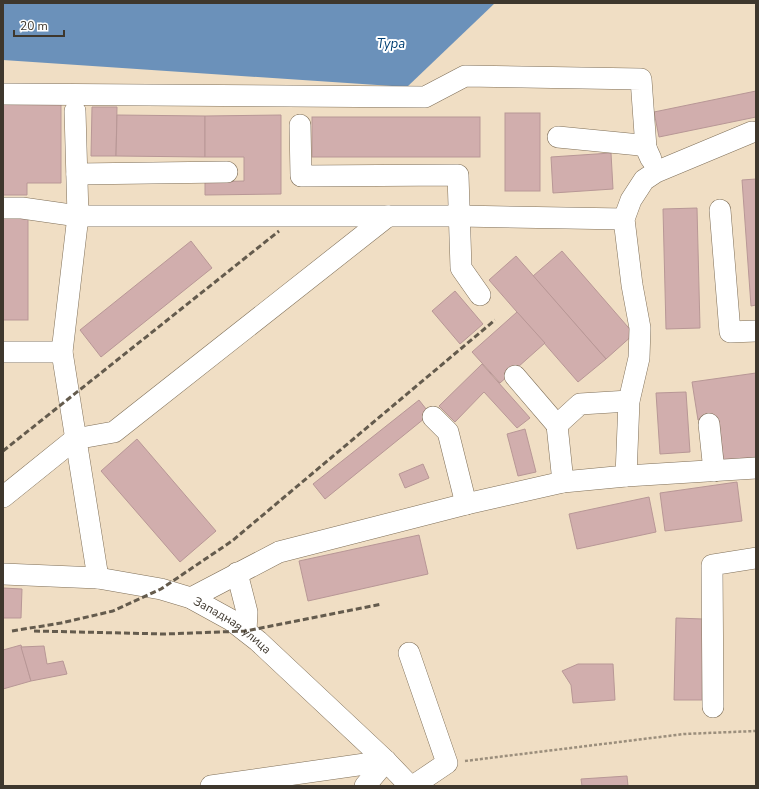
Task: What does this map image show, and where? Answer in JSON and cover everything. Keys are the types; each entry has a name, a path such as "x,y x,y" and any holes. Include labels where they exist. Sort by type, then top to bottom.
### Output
{"street":[{"path":"3,94 418,97 425,96 465,76 641,79 646,148 656,172"},
{"path":"75,111 78,216 62,352 98,578"},
{"path":"300,125 301,176 458,175 458,216 461,268 480,295"},
{"path":"626,476 629,401 639,358 640,328 632,285 624,219 631,200 644,180 656,172 752,132"},
{"path":"558,137 640,145 646,148"},
{"path":"77,174 227,172"},
{"path":"3,208 22,208 78,216 458,216 624,219"},
{"path":"720,210 730,332 756,331"},
{"path":"3,497 75,440 114,432 388,216"},
{"path":"3,352 62,352"},
{"path":"515,376 557,425 563,482"},
{"path":"557,425 580,404 629,401"},
{"path":"433,417 448,432 466,504"},
{"path":"709,424 714,471"},
{"path":"191,598 279,552 466,504 563,482 626,476 756,468"},
{"path":"713,707 712,565 756,558"},
{"path":"238,573 247,612 246,630"},
{"name":"Западная улица","path":"3,574 98,578 161,589 191,598 246,630 412,786"},
{"path":"409,653 447,763 412,786"},
{"path":"211,786 386,761"},
{"path":"365,786 386,761"}],"path":[{"path":"447,763 684,734 756,731"}],"water":[{"name":"Тура","path":"3,3 495,3 407,87 3,60"}],"building":[{"path":"756,91 756,117 659,137 654,112"},
{"path":"3,100 61,100 61,183 27,183 27,195 3,195"},
{"path":"92,107 117,107 116,156 91,156"},
{"path":"505,113 540,113 540,191 505,191"},
{"path":"117,115 205,116 205,157 116,156"},
{"path":"281,115 281,194 205,195 205,182 244,181 244,157 205,157 205,116"},
{"path":"312,117 480,117 480,157 312,157"},
{"path":"611,153 613,189 553,193 551,157"},
{"path":"756,179 756,305 751,306 742,180"},
{"path":"697,208 700,328 666,329 663,209"},
{"path":"3,218 28,218 28,320 3,320"},
{"path":"191,241 212,268 101,357 80,330"},
{"path":"562,251 634,334 606,359 533,276"},
{"path":"516,256 606,359 578,382 489,280"},
{"path":"455,291 483,324 460,344 432,311"},
{"path":"517,312 545,343 500,383 472,352"},
{"path":"482,364 530,418 517,428 484,392 455,422 439,406"},
{"path":"756,373 756,457 722,462 715,418 698,420 692,382"},
{"path":"686,392 690,452 660,454 656,393"},
{"path":"419,400 430,414 325,499 313,484"},
{"path":"525,429 536,472 518,476 507,434"},
{"path":"137,439 216,531 180,562 101,471"},
{"path":"423,464 429,478 405,488 399,474"},
{"path":"737,482 742,521 665,531 660,493"},
{"path":"649,497 656,532 577,549 569,514"},
{"path":"419,535 428,574 308,601 299,561"},
{"path":"3,588 22,589 21,618 3,618"},
{"path":"676,618 703,619 702,700 674,700"},
{"path":"21,645 31,681 3,689 3,650"},
{"path":"44,646 47,664 63,661 67,674 31,681 21,647"},
{"path":"578,664 613,664 615,700 573,703 571,685 562,671"},
{"path":"627,776 628,786 582,786 581,779"}],"railway":[{"path":"3,451 279,231"},
{"path":"12,631 61,623 113,611 161,589 232,541 495,320"},
{"path":"34,631 165,634 246,631 382,604"}]}
